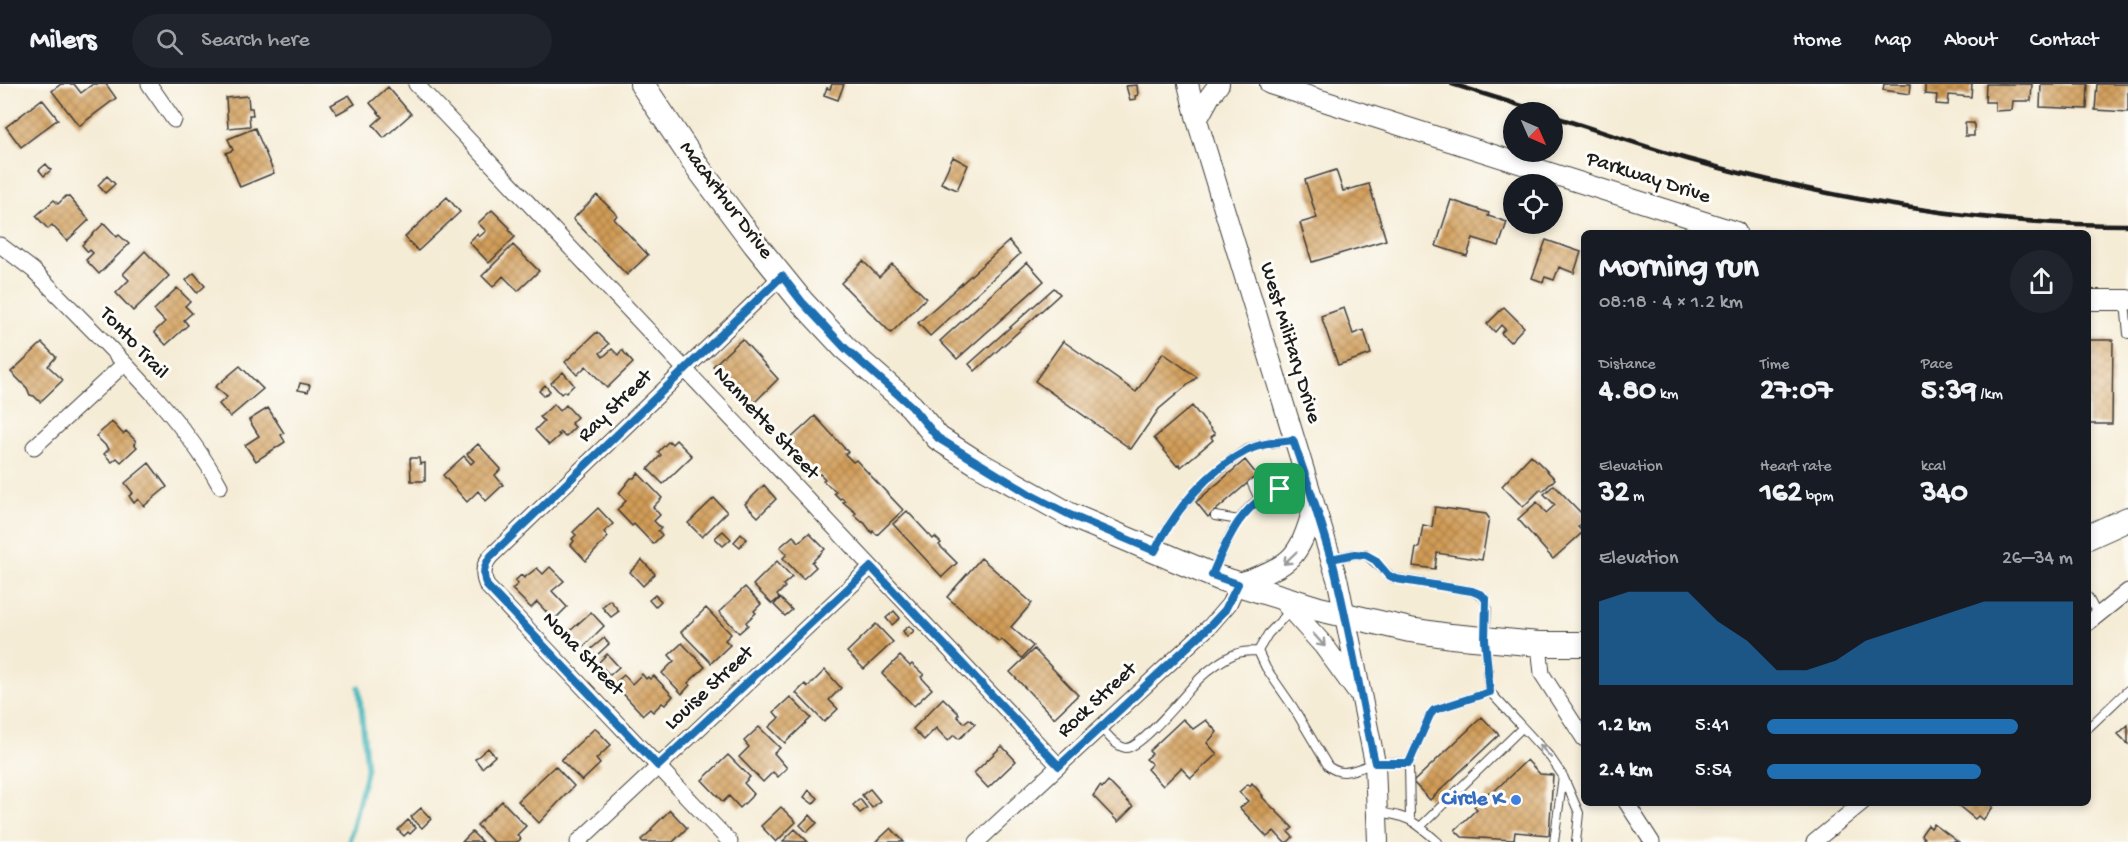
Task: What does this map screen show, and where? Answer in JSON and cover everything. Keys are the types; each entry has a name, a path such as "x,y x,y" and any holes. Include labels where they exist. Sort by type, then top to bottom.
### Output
{"main road":[{"name":"MacArthur Drive","path":"642,84 699,169 755,244 802,302 845,348 911,406 938,438 1031,495 1070,515 1212,575 1286,603 1410,630 1485,640 1581,644"},
{"path":"2091,536 2128,519"}],"street":[{"path":"149,84 174,120"},
{"name":"Nannette Street","path":"416,84 1059,766"},
{"name":"West Military Drive","path":"1188,84 1293,440 1331,559 1375,763 1378,842"},
{"path":"1197,120 1219,84"},
{"name":"Parkway Drive","path":"1270,84 1730,230"},
{"name":"Tonto Trail","path":"0,245 33,270 171,415 195,444 220,486"},
{"name":"Ray Street","path":"484,570 491,556 782,276"},
{"path":"2091,300 2127,300"},
{"path":"34,447 124,364"},
{"path":"1238,584 1280,567 1295,554 1306,537 1314,506"},
{"name":"Louise Street","path":"578,842 871,567"},
{"name":"Nona Street","path":"484,570 487,586 730,842"},
{"name":"Rock Street","path":"977,842 1210,626 1225,610 1238,584"},
{"path":"2093,619 2128,591"},
{"path":"1286,603 1324,646 1360,696"},
{"path":"1539,644 1542,674 1581,734"},
{"path":"1629,806 1652,842"},
{"path":"1815,842 1858,806"}],"lane":[{"path":"2127,300 2128,334"},
{"path":"1155,551 1168,525 1182,506 1224,466 1249,449 1293,440"},
{"path":"1212,575 1239,520 1259,499 1269,493 1307,481"},
{"path":"1252,484 1259,499"},
{"path":"1215,516 1239,520"},
{"path":"1331,559 1355,554 1366,555 1375,560 1388,575 1396,579 1472,591 1482,595 1486,600 1487,608 1485,640 1490,692 1550,758 1563,776 1579,813 1576,842"},
{"path":"1258,651 1286,603"},
{"path":"1101,728 1118,745 1126,748 1132,747 1144,738 1216,664 1233,654 1258,651"},
{"path":"1258,651 1266,668 1293,707 1328,766 1342,773 1375,763 1409,763"},
{"path":"2091,725 2128,690"},
{"path":"1410,819 1409,763 1430,715 1434,710 1490,692"},
{"path":"1420,827 1522,728"},
{"path":"1554,842 1563,776"},
{"path":"1376,812 1400,815 1410,819 1438,842"}],"building":[{"path":"61,84 74,84 81,93 93,84 106,84 116,98 79,126 52,91"},
{"path":"832,84 844,84 838,100 824,95"},
{"path":"1884,84 1911,84 1910,94 1883,90"},
{"path":"1925,84 1972,84 1971,97 1949,95 1948,105 1936,104 1937,95 1925,94"},
{"path":"1986,84 2032,84 2031,101 2013,101 2012,110 1995,111 1995,102 1985,102"},
{"path":"2041,84 2088,84 2087,109 2040,107"},
{"path":"2097,84 2128,84 2128,112 2095,110"},
{"path":"1137,85 1138,95 1135,96 1136,99 1130,100 1126,86"},
{"path":"388,87 411,114 384,138 373,125 382,117 370,103"},
{"path":"349,95 355,104 337,114 331,105"},
{"path":"248,96 249,108 252,108 253,115 249,115 250,126 228,128 226,98"},
{"path":"42,99 58,119 21,147 6,127"},
{"path":"1965,123 1974,123 1974,136 1965,136"},
{"path":"255,128 274,173 240,187 226,153 233,150 228,139"},
{"path":"953,157 968,165 957,190 941,183"},
{"path":"46,164 51,170 44,176 39,170"},
{"path":"1336,170 1343,191 1369,184 1386,240 1312,262 1300,223 1317,218 1305,180"},
{"path":"107,176 115,184 105,193 98,185"},
{"path":"597,195 617,215 614,219 648,255 627,275 573,219"},
{"path":"66,196 89,220 67,241 52,225 48,229 36,216 54,200 58,204"},
{"path":"447,197 460,212 418,251 405,237"},
{"path":"1451,200 1489,213 1488,216 1503,221 1503,234 1499,246 1473,238 1467,256 1436,246"},
{"path":"492,210 510,228 509,230 515,237 489,263 469,242 477,234 479,237 486,231 478,223"},
{"path":"104,223 117,237 119,235 129,244 99,274 86,260 93,253 90,250 88,252 82,245"},
{"path":"1546,240 1581,252 1574,273 1559,267 1554,280 1545,277 1543,282 1532,278"},
{"path":"1009,241 1020,254 930,336 918,323"},
{"path":"513,245 539,271 518,291 503,276 493,287 482,276"},
{"path":"145,251 169,276 133,311 116,293 129,280 123,274"},
{"path":"863,261 879,277 892,264 926,298 891,333 841,283"},
{"path":"1027,262 1044,281 957,359 940,341"},
{"path":"194,273 205,286 197,293 186,280"},
{"path":"177,288 190,301 185,306 192,313 184,320 188,325 166,345 154,332 165,322 154,310"},
{"path":"1054,288 1060,294 975,371 969,364"},
{"path":"1504,307 1524,327 1510,342 1501,333 1505,329 1501,325 1495,332 1487,324"},
{"path":"1344,308 1353,334 1364,330 1371,354 1338,365 1321,316"},
{"path":"597,332 609,344 600,353 603,357 612,349 618,355 622,350 633,363 607,388 586,366 577,375 565,362"},
{"path":"742,339 778,379 751,406 713,366"},
{"path":"2091,340 2113,340 2112,424 2091,424"},
{"path":"1063,341 1136,392 1163,353 1197,377 1159,409 1131,449 1035,381"},
{"path":"42,343 56,357 48,366 63,380 40,402 30,395 27,388 11,372"},
{"path":"240,366 263,389 230,417 219,404 227,397 215,387"},
{"path":"563,372 574,385 566,393 564,391 561,394 551,383"},
{"path":"300,383 310,385 308,392 298,390"},
{"path":"545,385 550,391 544,396 539,391"},
{"path":"554,404 560,411 566,405 577,417 571,423 575,427 565,437 560,432 558,434 560,435 549,445 535,430 544,421 540,417"},
{"path":"1192,406 1215,434 1211,437 1213,440 1181,467 1179,464 1177,466 1154,438"},
{"path":"268,408 284,433 281,435 285,442 256,461 245,445 259,436 249,420"},
{"path":"815,416 848,452 845,454 853,462 856,460 903,510 877,535 854,515 856,513 834,493 836,491 823,481 825,479 820,474 818,475 787,442"},
{"path":"112,422 123,434 126,431 136,441 134,444 137,447 121,462 117,458 112,462 104,454 109,449 96,436"},
{"path":"676,440 692,456 663,484 648,469 661,455 658,452 669,441 672,444"},
{"path":"478,444 501,469 495,475 503,485 486,501 478,491 467,502 443,475 464,456 471,464 474,461 467,454"},
{"path":"1531,455 1555,479 1523,507 1502,486"},
{"path":"410,458 419,458 420,464 425,463 425,481 411,481"},
{"path":"1245,460 1257,475 1208,517 1196,502"},
{"path":"149,463 167,487 144,506 138,499 134,503 129,496 133,493 125,483"},
{"path":"638,473 662,498 653,507 660,515 654,521 661,528 658,531 662,535 653,544 617,510 626,501 619,493"},
{"path":"764,485 776,499 758,517 745,504"},
{"path":"1554,485 1581,513 1581,524 1578,527 1581,534 1553,559 1518,519 1537,502 1546,513 1555,505 1544,494"},
{"path":"714,498 727,512 702,537 688,523"},
{"path":"1435,507 1486,514 1489,518 1482,560 1437,553 1435,569 1413,566 1423,525 1432,527"},
{"path":"598,508 613,524 604,532 608,537 586,561 571,545 576,535 573,532"},
{"path":"907,511 933,539 935,537 941,543 939,545 957,563 942,577 893,524"},
{"path":"723,531 731,539 723,546 715,538"},
{"path":"809,533 825,549 812,562 816,567 803,579 783,558 787,554 780,547 793,536 799,542"},
{"path":"741,534 746,539 740,547 734,542"},
{"path":"981,558 1032,603 1011,627 1033,646 1022,658 1001,639 999,642 947,597"},
{"path":"642,560 655,574 643,586 630,572"},
{"path":"777,561 792,577 783,585 785,587 777,595 779,598 772,604 753,585"},
{"path":"550,567 564,581 552,591 567,607 554,620 537,602 531,608 512,589 518,584 515,581 521,575 524,578 537,568 543,574"},
{"path":"745,587 761,604 754,611 756,613 746,622 748,625 739,633 719,612"},
{"path":"655,595 661,601 655,607 649,600"},
{"path":"780,598 792,610 785,616 774,605"},
{"path":"610,600 619,611 611,617 602,607"},
{"path":"706,608 731,634 725,640 730,645 711,663 681,632"},
{"path":"894,611 900,618 892,625 886,618"},
{"path":"591,612 604,626 583,647 569,632"},
{"path":"876,624 893,642 864,669 847,652"},
{"path":"909,626 914,631 907,637 903,631"},
{"path":"604,638 609,644 596,656 590,650"},
{"path":"682,643 705,667 688,683 690,685 682,694 662,673 674,661 669,655"},
{"path":"1034,649 1078,695 1054,718 1010,672"},
{"path":"607,654 619,667 610,675 598,663"},
{"path":"900,656 924,675 921,677 932,689 914,706 882,674"},
{"path":"825,670 841,688 829,700 838,709 824,722 796,693 805,684 808,687"},
{"path":"642,674 646,679 654,676 673,696 665,705 662,703 653,712 650,709 643,715 614,684 624,675 632,684"},
{"path":"790,697 811,718 785,743 769,727 779,718 774,712"},
{"path":"943,698 959,714 957,716 964,723 969,719 975,724 959,739 954,735 948,741 936,728 924,740 913,729"},
{"name":"Circle K","path":"1482,717 1499,735 1430,800 1413,782"},
{"path":"1183,719 1193,729 1206,720 1217,732 1207,743 1217,754 1191,778 1181,768 1163,786 1147,769 1152,764 1146,759 1152,754 1149,751"},
{"path":"2128,725 2128,744 2118,734"},
{"path":"759,727 780,748 774,753 787,768 778,777 773,772 763,782 739,757 749,747 744,741"},
{"path":"595,728 611,745 596,759 600,764 582,781 561,760"},
{"path":"1002,746 1016,761 988,788 974,773"},
{"path":"488,748 495,756 482,768 475,759"},
{"path":"728,755 750,777 744,783 754,794 740,808 729,796 723,802 702,780"},
{"name":"Circle K","path":"1527,760 1540,774 1553,775 1549,835 1515,832 1514,840 1462,837 1455,830 1477,809 1474,806 1489,792 1491,794"},
{"path":"555,766 574,786 539,823 518,801"},
{"path":"1108,781 1133,807 1118,822 1093,796 1100,786 1102,788"},
{"path":"1252,783 1262,797 1293,828 1288,832 1293,837 1288,842 1284,842 1274,831 1267,837 1240,808 1248,801 1239,792"},
{"path":"870,789 880,801 872,808 862,795"},
{"path":"809,790 818,798 813,804 804,797"},
{"path":"860,799 867,808 860,813 853,805"},
{"path":"502,801 526,826 517,835 521,839 517,842 493,842 477,825"},
{"path":"1959,806 1993,807 1983,820 1978,816 1975,819"},
{"path":"781,807 796,822 776,842 761,826"},
{"path":"421,808 431,819 422,828 411,817"},
{"path":"670,810 687,828 673,842 643,842 641,840"},
{"path":"810,815 817,823 807,832 800,825"},
{"path":"408,820 416,828 404,836 398,830"},
{"path":"1934,824 1958,842 1921,842 1924,838 1921,835 1928,825 1931,828"},
{"path":"891,828 904,842 876,842"},
{"path":"795,829 808,842 783,841"},
{"path":"472,832 482,842 462,842"}],"waterway":[{"path":"349,842 367,768 359,687"}],"railway":[{"path":"1452,84 1509,102"},
{"path":"1563,120 1687,159 1850,197 1961,215 2072,224 2128,225"}],"place":[{"name":"Circle K","path":"1516,800"}],"route":[{"path":"1280,489 1259,499 1246,510 1212,575 1238,584 1225,610 1059,766 871,567 658,766 487,586 484,579 486,562 491,556 782,276 802,302 845,348 911,406 938,438 1031,495 1070,515 1155,551 1164,532 1182,506 1224,466 1254,447 1293,440 1307,481 1338,582 1375,763 1409,763 1434,710 1490,692 1485,640 1486,600 1482,595 1472,591 1393,578 1375,560 1366,555 1355,554 1331,559 1307,481 1280,489"}]}
